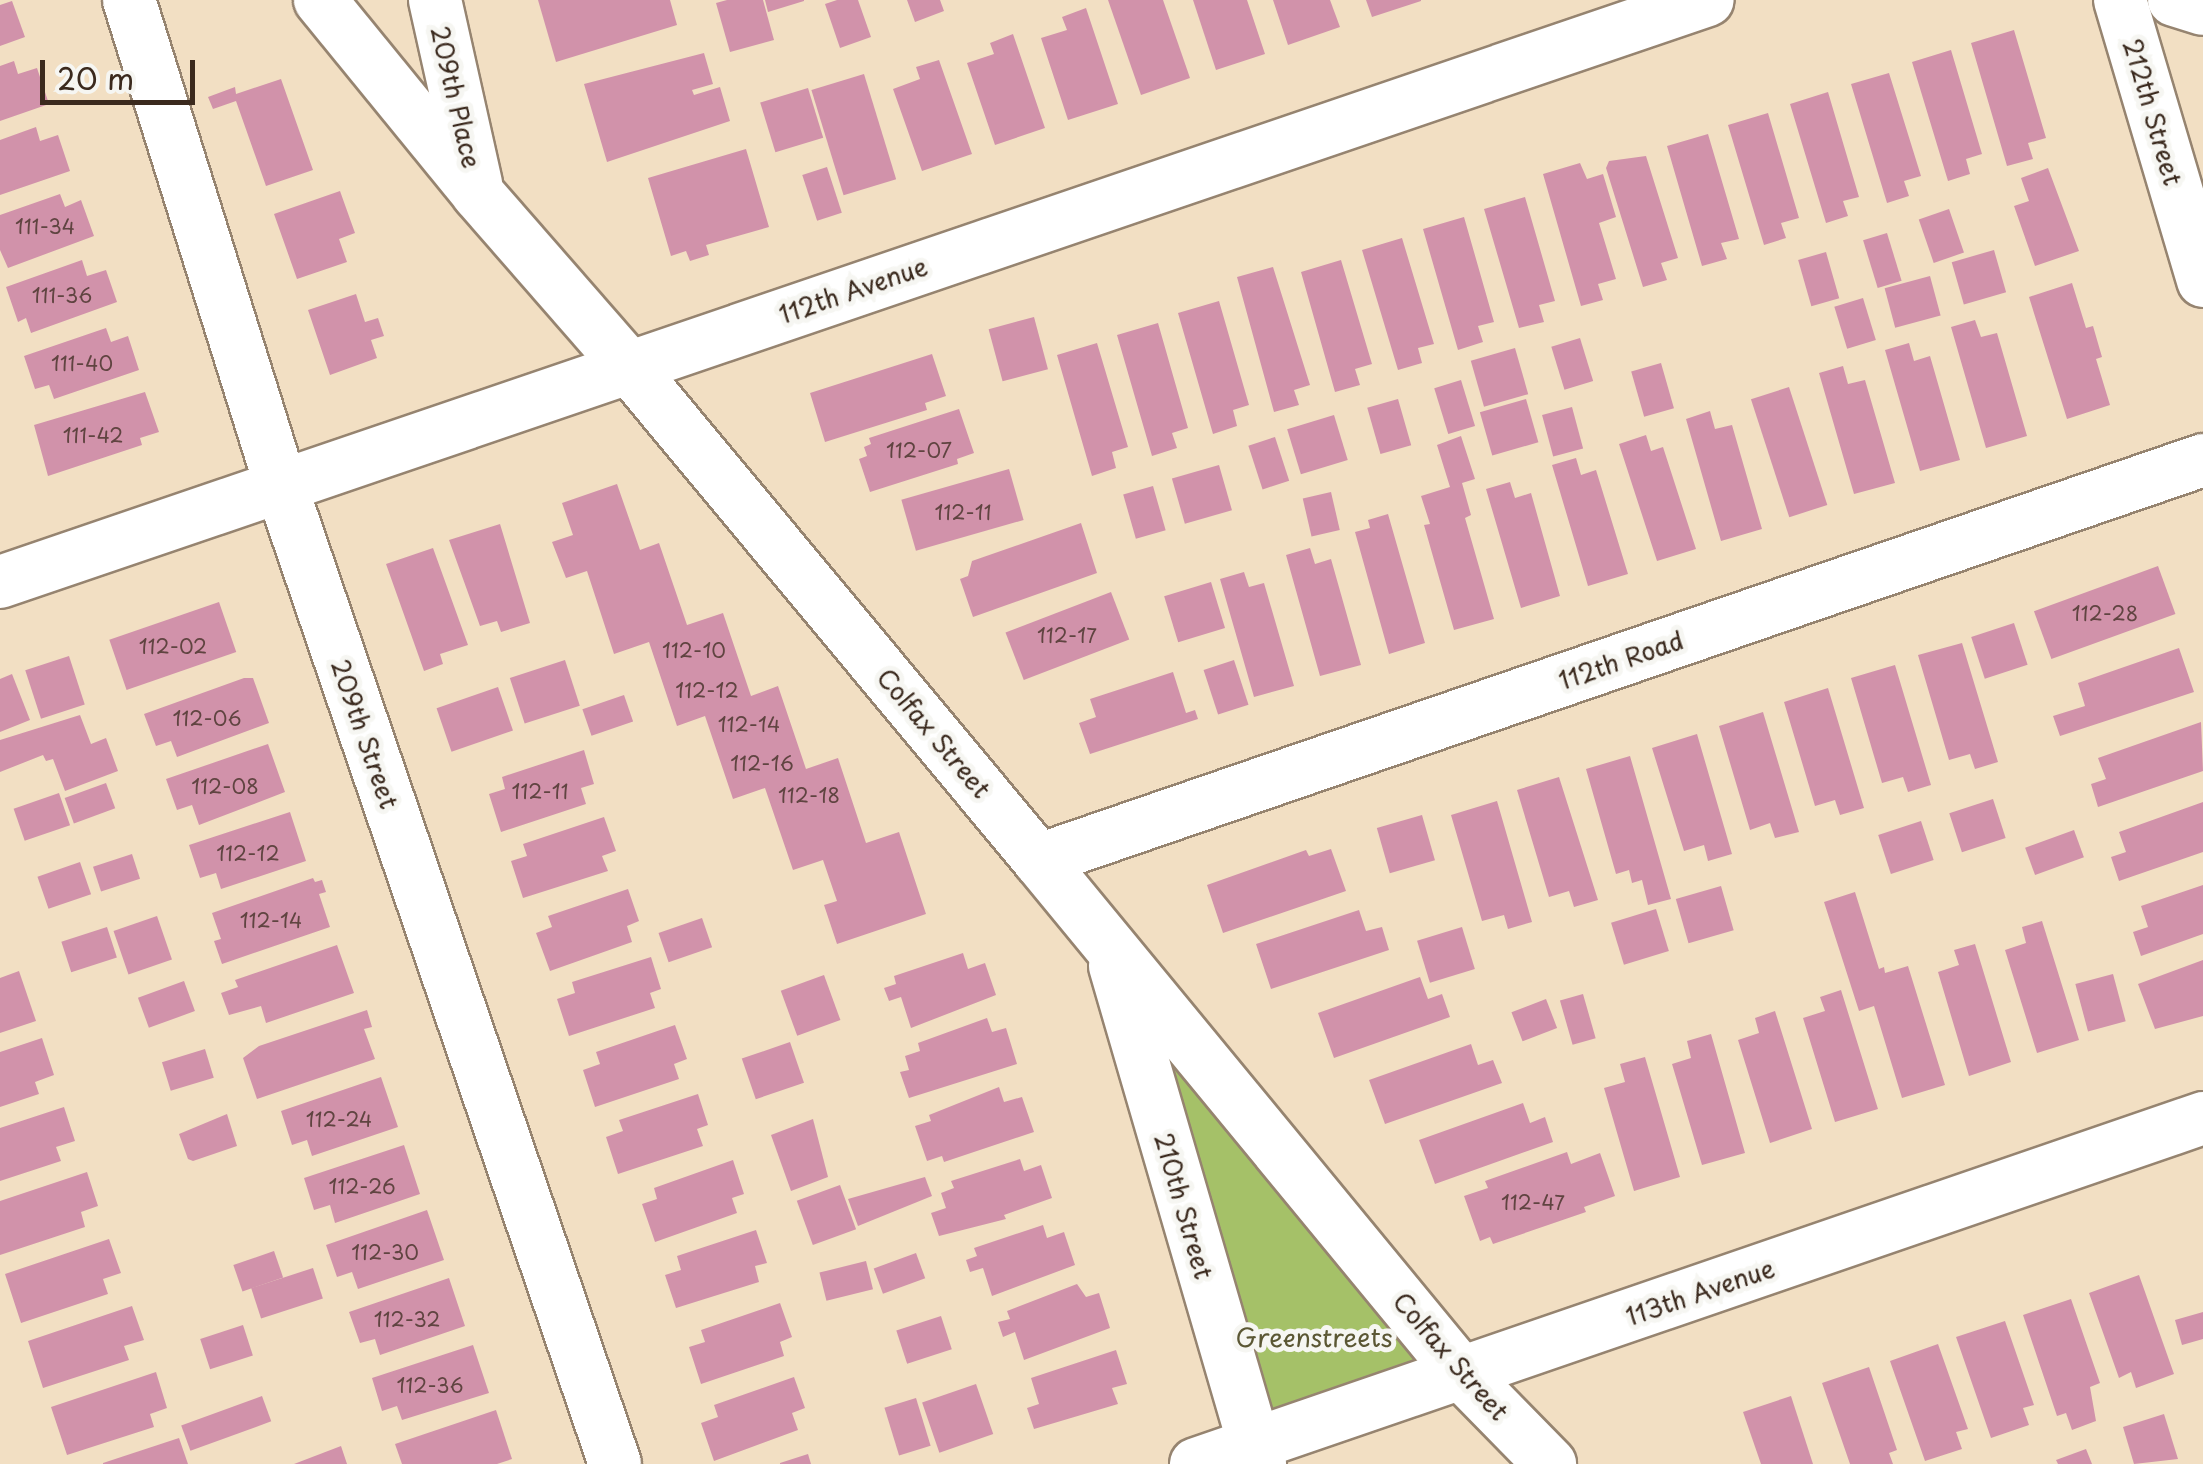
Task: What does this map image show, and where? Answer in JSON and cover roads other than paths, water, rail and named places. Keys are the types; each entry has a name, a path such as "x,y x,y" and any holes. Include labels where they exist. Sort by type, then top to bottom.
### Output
{"street":[{"name":"209th Street","path":"129,0 281,486 614,1464"},
{"name":"Colfax Street","path":"320,0 478,194 628,366 1040,860 1462,1374 1550,1464"},
{"name":"209th Place","path":"435,0 478,194"},
{"name":"112th Avenue","path":"0,582 1708,0"},
{"name":"212th Street","path":"2120,0 2203,281"},
{"path":"2174,0 2203,9"},
{"name":"112th Road","path":"1040,860 2203,460"},
{"name":"210th Street","path":"1110,948 1256,1454"},
{"name":"113th Avenue","path":"1196,1464 1256,1454 1462,1374 2203,1118"}],"park label":[{"name":"Greenstreets","path":"1314,1337"}]}
